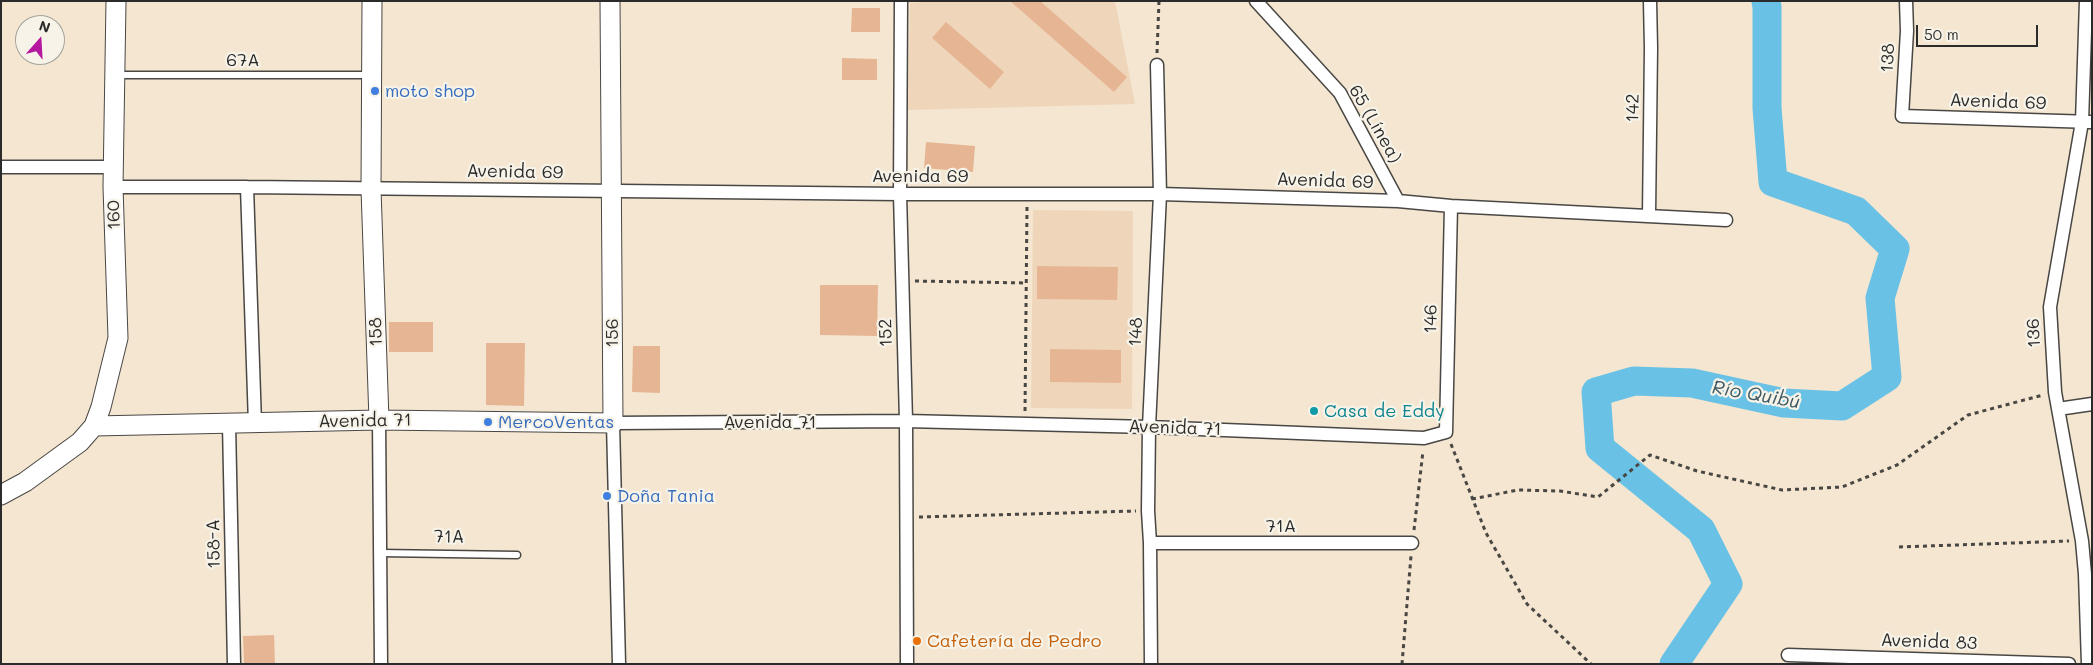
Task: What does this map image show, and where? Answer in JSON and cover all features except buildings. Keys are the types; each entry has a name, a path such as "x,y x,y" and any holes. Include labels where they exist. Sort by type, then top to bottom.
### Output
{"main road":[{"name":"160","path":"94,426 101,407 118,338 113,187 116,1"},
{"name":"158","path":"372,1 371,189 379,420"},
{"name":"156","path":"610,1 612,423"},
{"name":"Avenida 71","path":"94,426 379,420 612,423"},
{"path":"1,495 25,482 80,442 94,426"}],"street":[{"name":"152","path":"902,1 900,194 906,421 907,664"},
{"name":"65 (Línea)","path":"1256,1 1340,93 1398,201"},
{"name":"142","path":"1649,215 1650,1"},
{"name":"138","path":"1902,116 1907,31 1906,1"},
{"name":"136","path":"2086,1 2087,122 2050,307 2055,392 2082,541 2088,664"},
{"name":"148","path":"1151,664 1148,511 1149,427 1160,194 1157,65"},
{"name":"Avenida 69","path":"1902,116 2087,122"},
{"path":"1,167 113,167"},
{"name":"Avenida 69","path":"113,187 900,194 1160,194 1398,201 1451,206 1726,220"},
{"path":"248,187 255,424"},
{"name":"146","path":"1446,432 1451,206"},
{"path":"2058,409 2092,404"},
{"name":"158","path":"379,420 381,664"},
{"name":"Avenida 71","path":"612,423 906,421 1149,427 1424,438 1446,432"},
{"name":"156","path":"612,423 619,664"},
{"name":"158-A","path":"229,424 234,664"},
{"name":"71A","path":"1150,543 1412,543"},
{"name":"Avenida 83","path":"1788,655 1847,660 2069,664"}],"lane":[{"name":"67A","path":"115,75 371,75"},
{"name":"71A","path":"380,553 516,555"}],"path":[{"path":"1157,65 1159,1"},
{"path":"1025,425 1027,194"},
{"path":"902,280 1026,283"},
{"path":"1472,499 1518,490 1560,491 1598,497 1650,455 1697,471 1782,490 1842,487 1897,465 1968,415 2055,392"},
{"path":"1446,432 1486,533 1527,604 1591,664"},
{"path":"906,518 1148,511"},
{"path":"1899,546 2082,541"}],"shaded area":[{"path":"929,1 1115,1 1135,104 908,110 910,3"},
{"path":"1033,210 1133,211 1132,409 1031,408"}],"waterway":[{"name":"Río Quibú","path":"1674,664 1728,584 1701,530 1600,448 1596,392 1634,381 1692,383 1784,403 1842,406 1887,377 1880,298 1895,249 1856,211 1773,182 1767,108 1766,1"}],"place":[{"name":"moto shop","path":"375,91"},
{"name":"Casa de Eddy","path":"1314,411"},
{"name":"MercoVentas","path":"488,422"},
{"name":"Doña Tania","path":"607,496"},
{"name":"Cafetería de Pedro","path":"917,641"}]}
